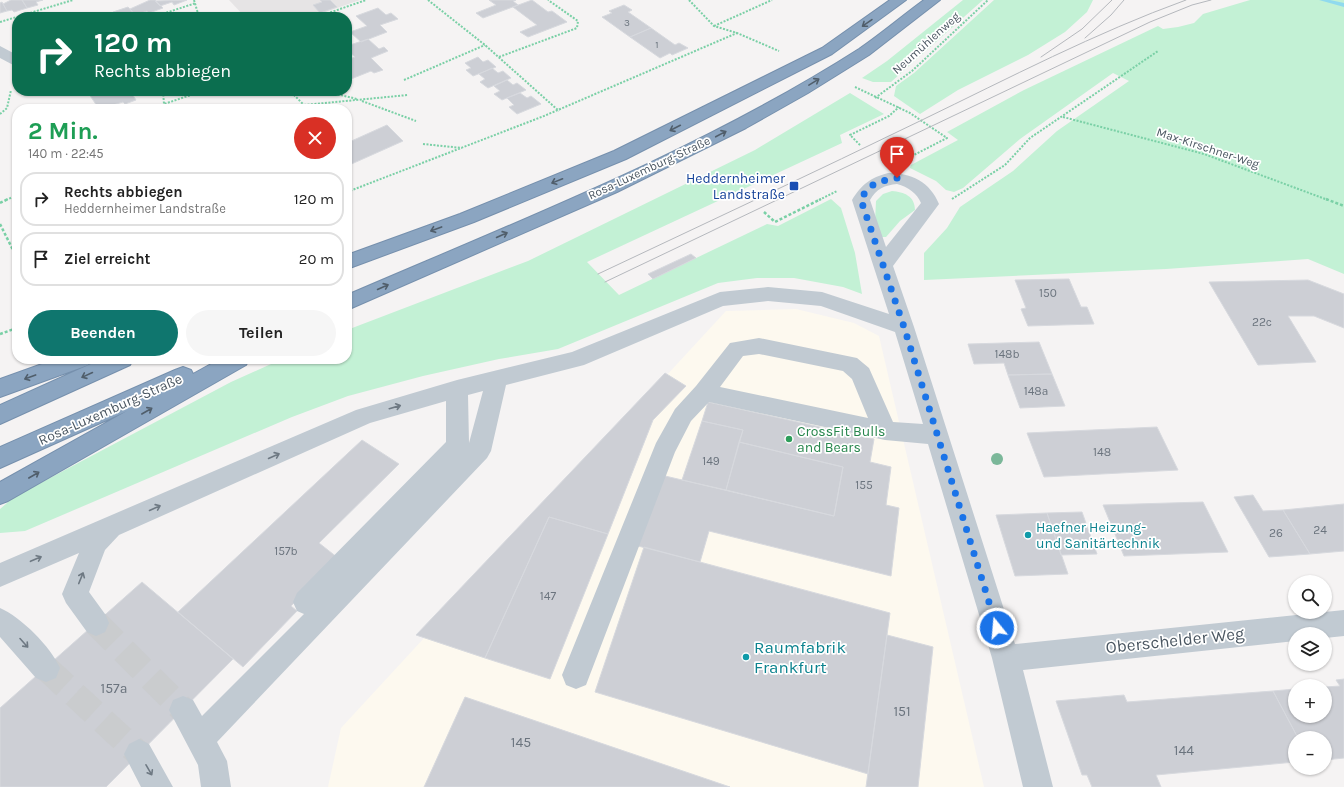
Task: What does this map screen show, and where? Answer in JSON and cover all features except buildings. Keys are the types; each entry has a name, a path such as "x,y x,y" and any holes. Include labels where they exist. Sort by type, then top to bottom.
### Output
{"highway":[{"name":"Rosa-Luxemburg-Straße","path":"352,260 467,218 620,156 827,51 899,0"},
{"name":"Rosa-Luxemburg-Straße","path":"352,301 666,163 780,103 865,51 933,0"},
{"path":"0,388 66,364"},
{"path":"0,415 111,364"},
{"name":"Rosa-Luxemburg-Straße","path":"0,458 210,364"},
{"path":"0,494 229,364"}],"street":[{"path":"0,51 12,59"},
{"path":"883,265 930,204 924,192 913,183 897,178 879,181 865,190 861,200 883,265 904,327 1006,658 1038,787"},
{"path":"0,575 364,416 457,389 576,359 720,299 768,294 822,299 904,327"},
{"path":"576,674 664,450 684,415 737,349 759,346 849,364 860,374 885,431"},
{"path":"200,739 479,451 497,379"},
{"path":"306,602 458,445 457,389"},
{"path":"704,392 885,431 937,435"},
{"path":"96,623 74,594 95,543 112,527"},
{"path":"0,621 11,629 46,668"},
{"name":"Oberschelder Weg","path":"1006,658 1344,622"},
{"path":"183,710 212,761 216,787"},
{"path":"139,754 158,787"}],"path":[{"path":"33,12 73,0"},
{"path":"194,0 198,12"},
{"path":"331,12 366,0"},
{"path":"428,0 485,45 559,111"},
{"path":"499,58 577,28 578,21 548,0"},
{"path":"689,0 714,26 737,33 785,54"},
{"path":"714,26 772,0"},
{"name":"Neumühlenweg","path":"875,98 912,71 988,0"},
{"path":"168,12 196,3"},
{"path":"0,22 12,18"},
{"path":"352,190 559,111 656,70 737,33"},
{"path":"404,80 485,45"},
{"path":"930,204 952,200 1005,165 1030,138 1158,51"},
{"path":"856,87 875,98 910,113 948,138 906,159"},
{"path":"0,114 7,108 11,90"},
{"path":"315,104 408,95"},
{"path":"163,96 164,104 188,96"},
{"path":"295,96 303,104"},
{"path":"344,96 360,100 416,121"},
{"path":"860,145 850,135 889,116 899,107"},
{"name":"Max-Kirschner-Weg","path":"1063,117 1204,154 1344,206"},
{"path":"423,144 462,148"},
{"path":"899,147 912,156"},
{"path":"764,212 775,222 837,191"},
{"path":"0,203 12,197"},
{"path":"0,224 12,248"},
{"path":"0,334 12,330"}],"shaded area":[{"path":"229,0 360,0 325,12 240,12"},
{"path":"796,309 854,323 879,336 984,787 328,787 341,728 726,311"}],"green space":[{"path":"963,0 983,0 891,82 873,82 862,78 887,61"},
{"path":"994,0 1093,0 1087,12 1065,32 1028,55 958,90 920,114 894,96 896,86 914,73"},
{"path":"1250,0 1344,0 1344,274 1308,259 1166,269 924,280 924,253 947,228 960,207 1013,171 1057,131 1129,81 1113,73 1020,139 963,188 954,192 946,190 936,181 910,168 911,165 958,140 947,132 1024,90 1158,26 1163,29 1194,23 1203,14"},
{"path":"850,93 884,114 840,135 842,143 587,262 619,295 767,224 778,226 831,199 841,208 855,253 862,294 843,287 794,278 757,278 718,283 558,349 499,359 423,376 348,396 292,417 25,531 0,533 0,509 14,497 231,382 271,364 352,364 352,328 528,261 755,150"},
{"path":"892,191 901,192 911,198 915,205 915,210 900,221 886,237 880,237 875,222 876,201 883,194"}],"waterway":[{"path":"1322,0 1344,5"}],"tunnel":[{"path":"96,623 183,710"},
{"path":"46,668 139,754"}],"tram line":[{"path":"1041,57 1082,29 1112,0"},
{"path":"1085,38 1111,15 1124,0"},
{"path":"598,274 1085,41 1186,0"},
{"path":"605,282 1150,22 1192,5 1211,0"}],"place":[{"name":"Heddernheimer Landstraße","path":"794,186"},
{"name":"CrossFit Bulls and Bears","path":"789,439"},
{"name":"Haefner Heizung- und Sanitärtechnik","path":"1028,535"},
{"name":"Raumfabrik Frankfurt","path":"746,657"}],"route":[{"path":"897,178 879,181 865,190 861,200 904,327 997,628"}]}
